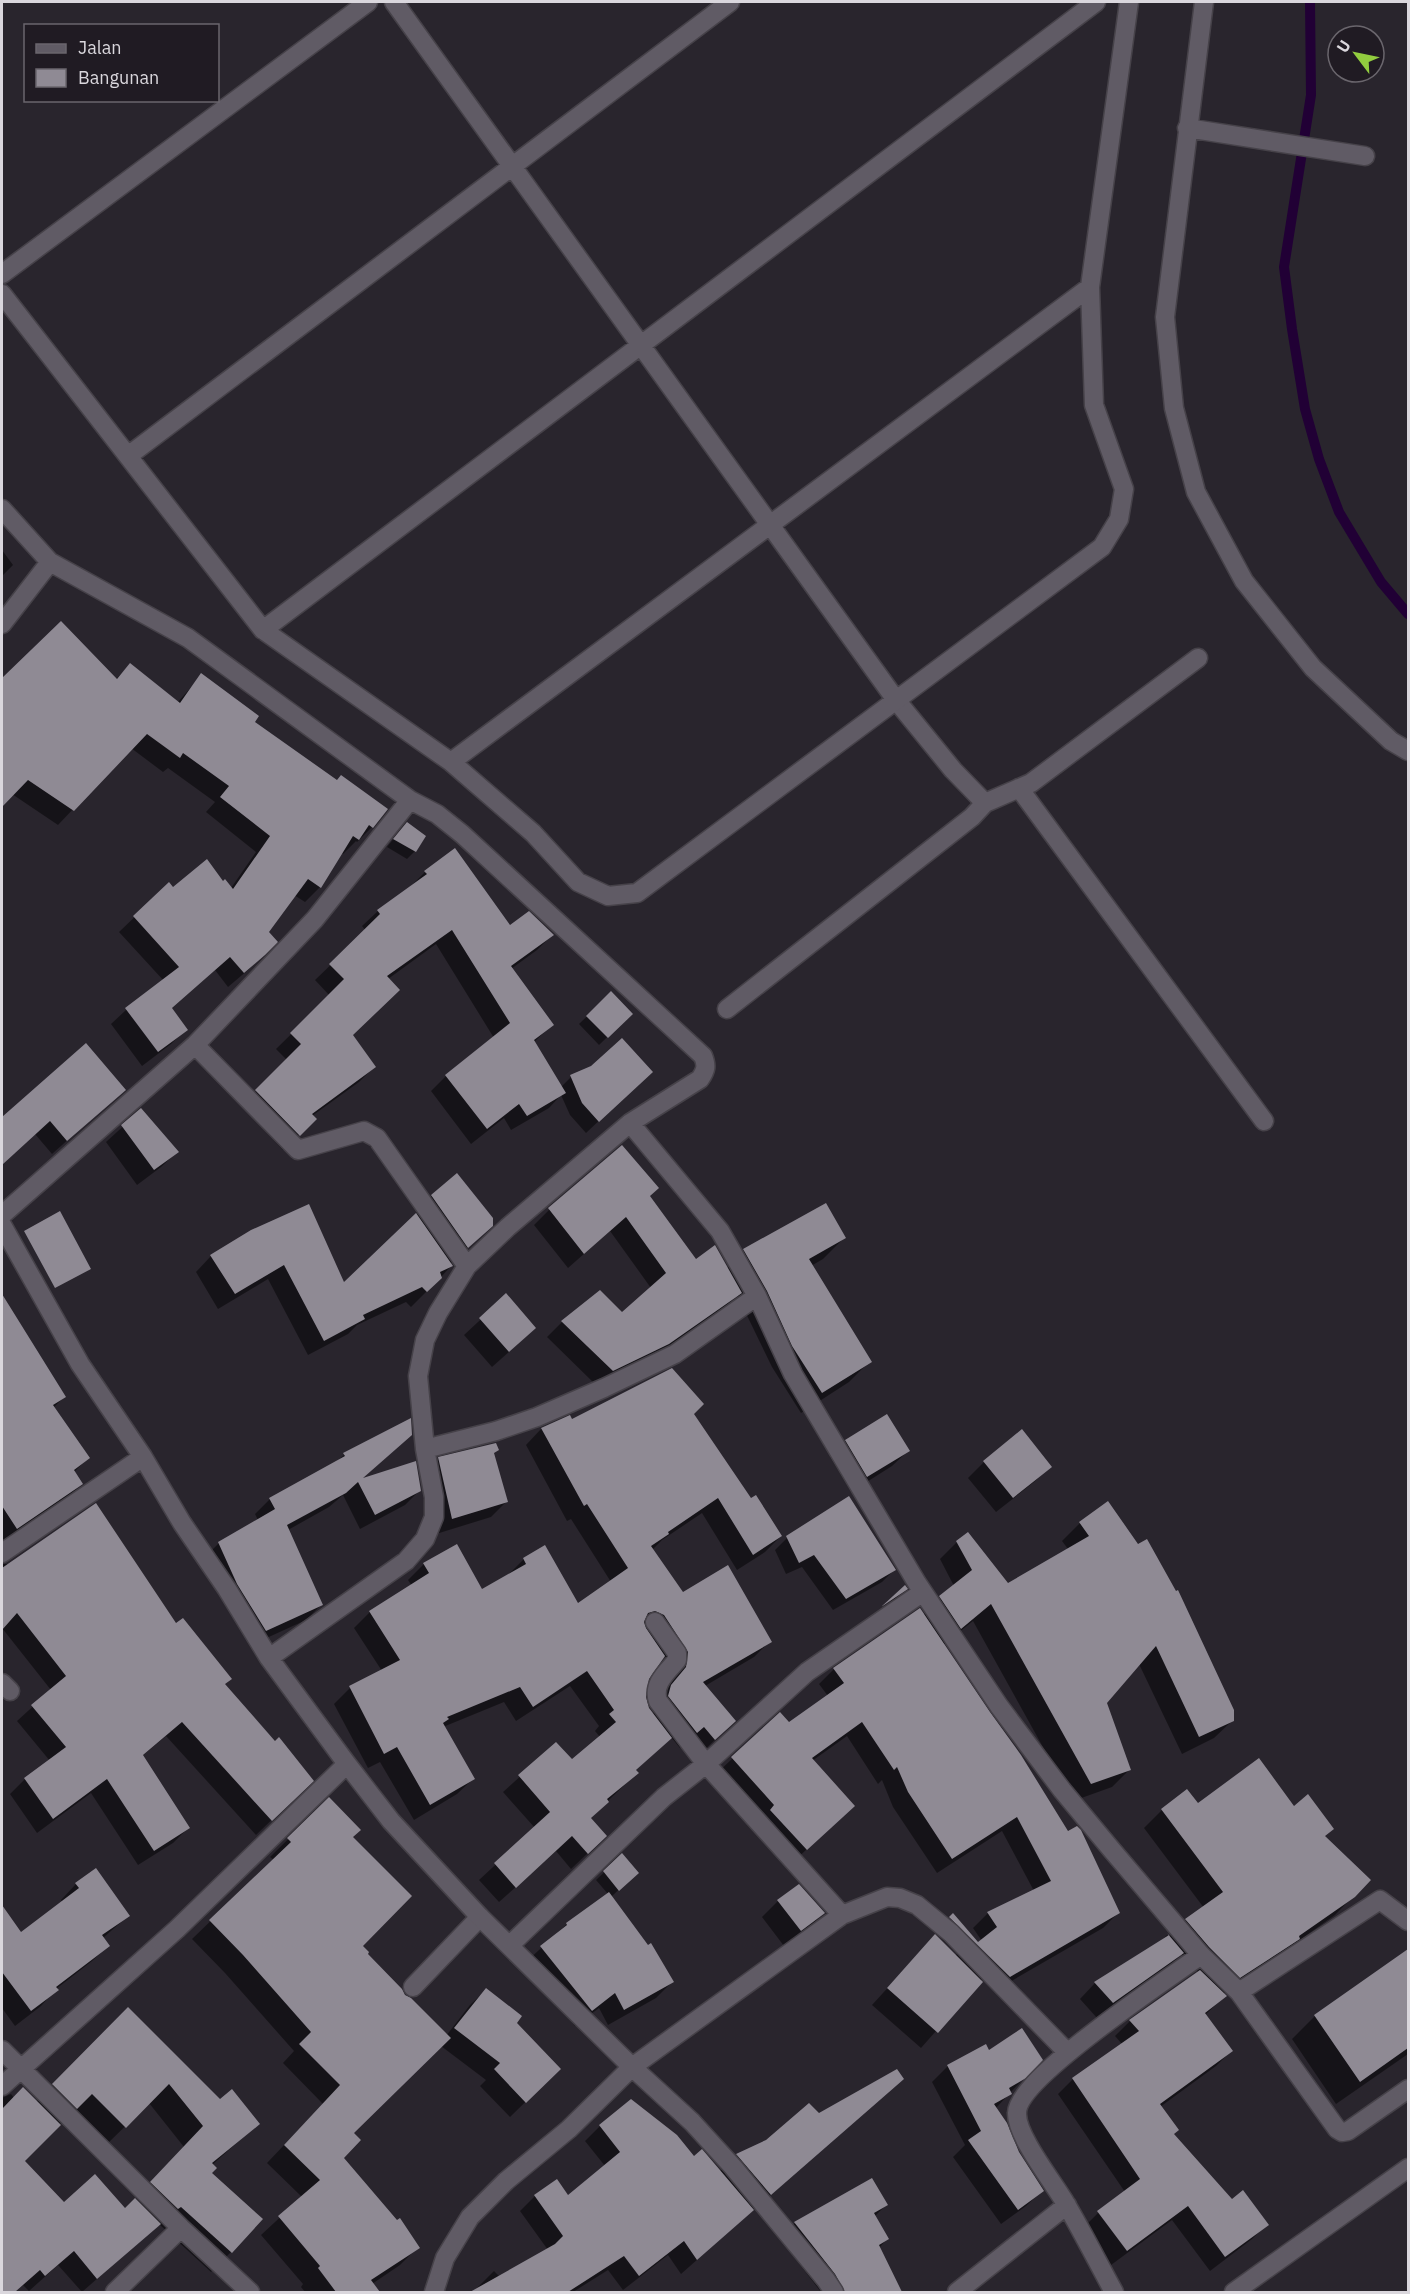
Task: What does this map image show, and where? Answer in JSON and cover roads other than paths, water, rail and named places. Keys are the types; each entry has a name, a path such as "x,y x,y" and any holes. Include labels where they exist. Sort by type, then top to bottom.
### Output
{"street":[{"path":"2,274 368,2"},
{"path":"394,2 896,700 953,770 985,803"},
{"path":"128,456 730,2"},
{"path":"263,630 1096,2"},
{"path":"2,294 263,630 451,762 532,833 578,882 608,896 637,893 1102,547 1119,519 1124,489 1094,405 1090,287 1129,2"},
{"path":"1204,2 1165,316 1174,408 1196,492 1244,581 1313,668 1391,741 1408,751"},
{"path":"1187,128 1365,156"},
{"path":"451,762 1090,287"},
{"path":"2,509 50,562 188,638 410,800 436,814 462,834 703,1056 706,1064 700,1079 630,1123 508,1227 467,1266 438,1313 425,1340 418,1376 425,1449 434,1497 434,1516 424,1539 406,1561 268,1658"},
{"path":"2,624 50,562"},
{"path":"727,1009 972,818 985,803 1030,783 1198,658"},
{"path":"1019,788 1264,1121"},
{"path":"2,1215 195,1045 315,919 410,800"},
{"path":"195,1045 298,1150 364,1131 377,1138 467,1266"},
{"path":"630,1123 720,1231 757,1296 793,1374 923,1592 999,1706 1062,1790 1201,1955 1239,1992 1337,2129 1342,2132 1348,2131 1408,2089"},
{"path":"2,1226 80,1365 227,1589 268,1658 346,1764 391,1821 480,1917 632,2067 667,2097 733,2167 834,2292"},
{"path":"425,1449 517,1424 604,1388 675,1354 757,1296"},
{"path":"2,1554 40,1525 142,1457"},
{"path":"510,1945 664,1797 706,1764 807,1672 923,1592"},
{"path":"655,1622 677,1653 677,1660 661,1678 656,1691 658,1701 706,1764 842,1915"},
{"path":"2,2086 177,1929 346,1764"},
{"path":"434,2292 445,2259 470,2217 506,2181 568,2129 632,2067 842,1915 887,1898 900,1898 917,1905 951,1934 1067,2052"},
{"path":"1239,1992 1380,1900 1408,1921"},
{"path":"414,1987 480,1917"},
{"path":"1114,2292 1067,2205 1018,2128 1016,2111 1027,2092 1067,2052 1201,1955"},
{"path":"2,2050 181,2228 250,2292"},
{"path":"1234,2292 1408,2168"},
{"path":"957,2292 1067,2205"},
{"path":"115,2292 181,2228"}],"waterway":[{"path":"1310,2 1311,95 1284,267 1292,329 1305,409 1319,459 1339,512 1381,582 1408,614"}]}
